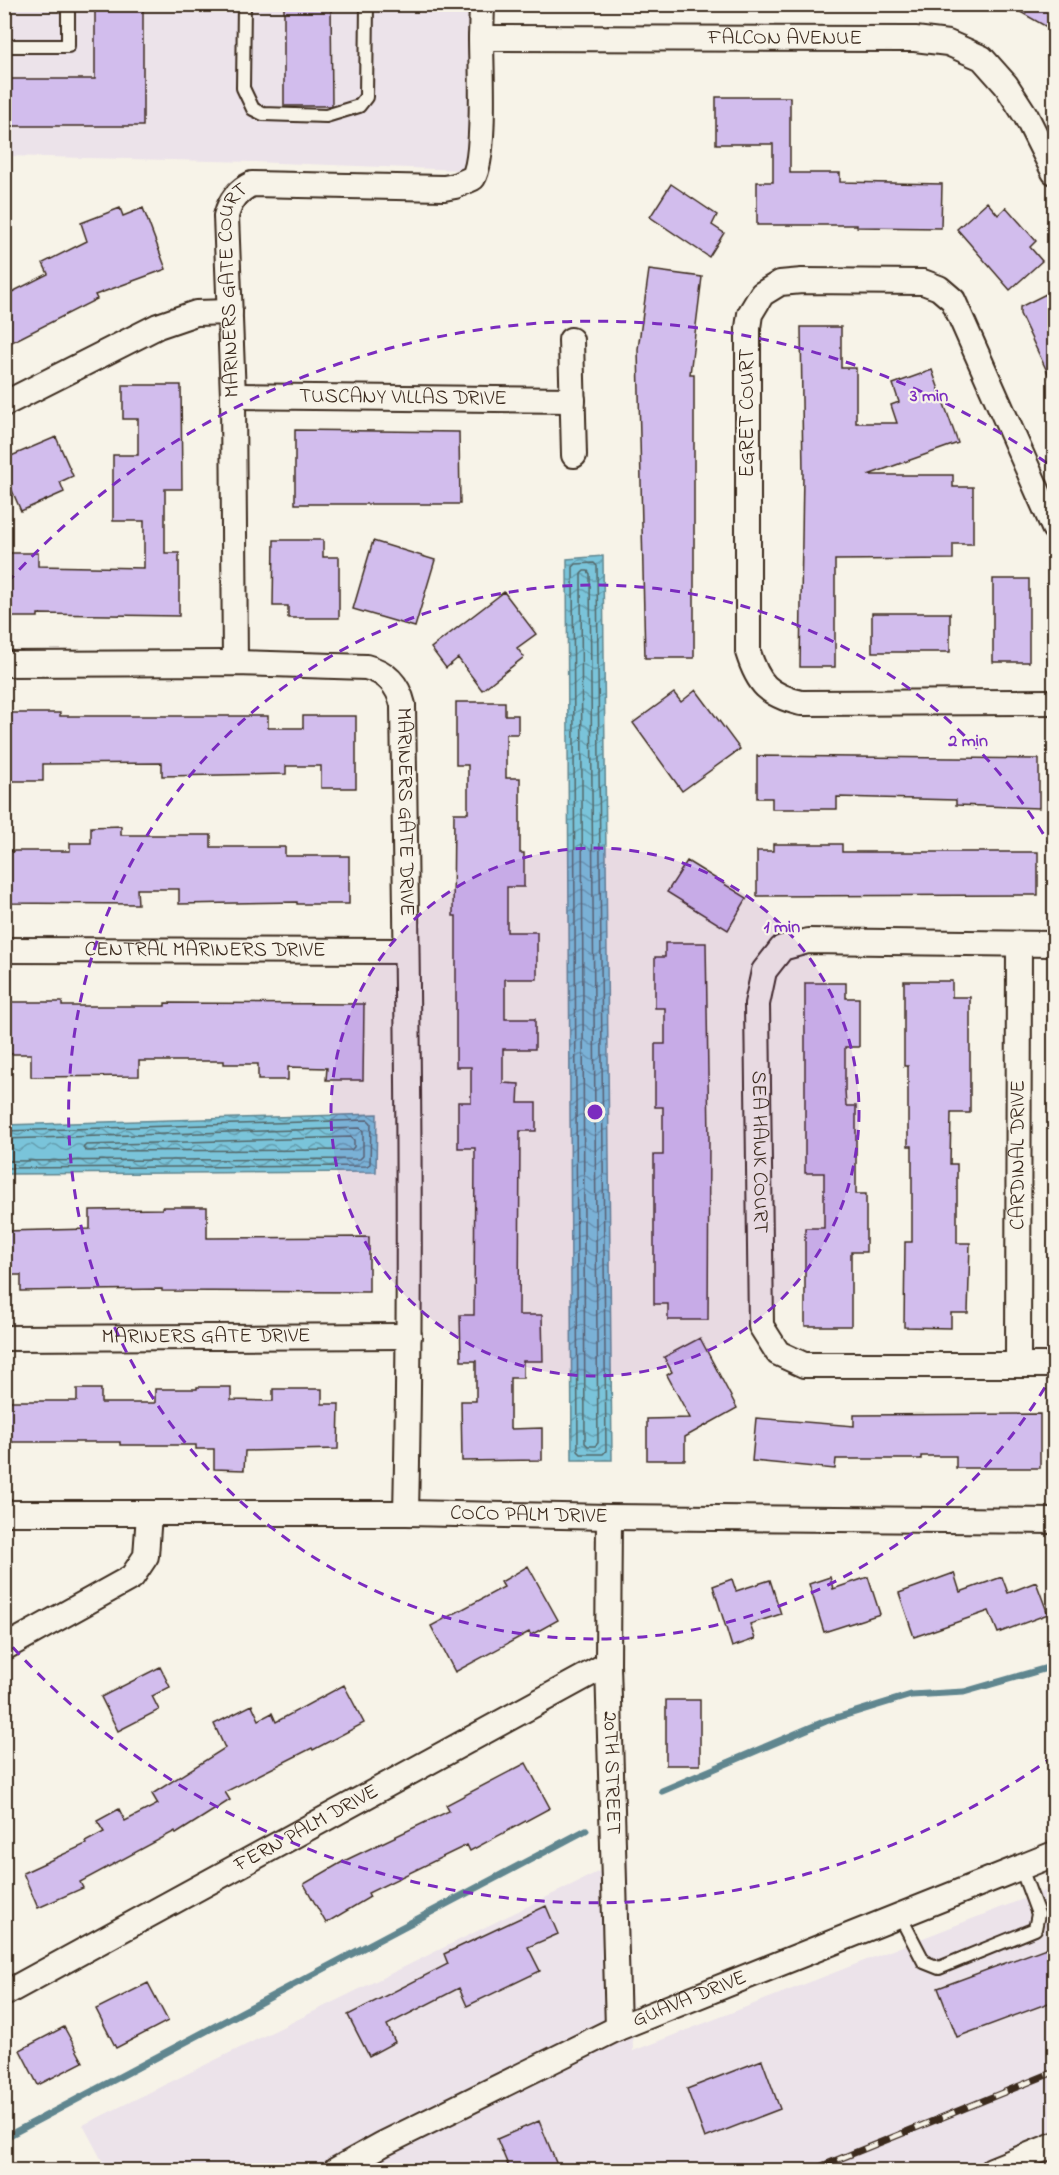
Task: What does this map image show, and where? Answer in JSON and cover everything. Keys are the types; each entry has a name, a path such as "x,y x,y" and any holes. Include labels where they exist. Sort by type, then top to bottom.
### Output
{"street":[{"path":"481,38 482,4"},
{"name":"FALCON AVENUE","path":"481,38 915,39 948,43 982,58 1006,85 1026,116 1054,172"},
{"name":"MARINERS GATE COURT","path":"235,663 233,396 226,216 232,200 241,189 252,183 444,188 473,178 478,165 481,131 481,38"},
{"name":"EGRET COURT","path":"1054,528 953,300 939,288 923,282 802,281 780,283 762,294 750,314 748,328 748,652 754,673 761,683 781,698 801,703 1054,702"},
{"path":"4,404 158,326 196,313 230,312"},
{"path":"571,340 574,455"},
{"name":"TUSCANY VILLAS DRIVE","path":"233,396 573,400"},
{"name":"MARINERS GATE DRIVE","path":"4,664 235,663 366,667 386,675 397,687 403,705 406,951 409,1336 406,1513"},
{"name":"SEA HAWK COURT","path":"1054,944 808,941 782,948 764,971 757,1004 761,1326 778,1353 804,1365 1054,1365"},
{"name":"CARDINAL DRIVE","path":"1018,1365 1019,944"},
{"name":"CENTRAL MARINERS DRIVE","path":"4,950 406,951"},
{"name":"MARINERS GATE DRIVE","path":"4,1338 409,1336"},
{"name":"COCO PALM DRIVE","path":"4,1513 406,1513 1054,1521"},
{"path":"4,1648 132,1577 146,1556 149,1514"},
{"name":"20TH STREET","path":"609,1517 608,1664 618,2028"},
{"name":"FERN PALM DRIVE","path":"4,1994 608,1664"},
{"name":"GUAVA DRIVE","path":"336,2170 383,2144 618,2028 1054,1854"},
{"path":"993,2170 1054,2145"}],"lane":[{"path":"4,46 68,46 68,4"},
{"path":"244,4 243,88 253,109 263,114 326,116 359,106 366,97 367,4"},
{"path":"900,1916 924,1962 939,1968 1035,1929 1038,1914 1021,1868"}],"shaded area":[{"path":"5,5 488,5 488,171 5,156"},
{"path":"628,1857 633,2051 1054,1887 1054,2170 107,2170 83,2125"}],"water":[{"path":"603,556 612,1460 572,1460 567,559"},
{"path":"377,1114 376,1172 5,1174 5,1125"}],"building":[{"path":"95,4 143,4 143,126 4,126 4,79 95,79"},
{"path":"284,4 331,4 332,106 284,106"},
{"path":"1006,4 1054,4 1054,31"},
{"path":"716,97 790,97 790,173 840,173 840,182 942,184 941,228 757,225 757,182 773,182 773,144 716,144"},
{"path":"671,184 717,215 712,225 724,233 709,257 650,217"},
{"path":"987,202 998,215 1006,207 1036,241 1030,247 1042,261 1010,290 957,229"},
{"path":"120,208 123,216 143,208 166,269 95,295 97,299 4,346 4,296 48,274 43,263 87,241 81,223"},
{"path":"649,270 702,277 690,374 694,374 694,658 645,658 638,349"},
{"path":"1054,290 1054,386 1020,314 1020,307"},
{"path":"801,327 841,327 841,368 856,368 856,423 897,423 891,405 899,402 893,384 932,370 958,443 868,475 953,475 953,487 973,487 973,544 953,544 953,559 835,560 835,667 800,667 803,474"},
{"path":"123,385 181,385 182,489 165,489 165,553 179,553 179,616 38,614 38,617 8,617 8,602 4,602 4,553 38,553 38,566 144,568 144,521 113,521 113,455 138,455 138,419 123,419"},
{"path":"295,430 459,432 460,504 295,504"},
{"path":"56,437 73,476 60,482 64,492 21,511 4,472 4,459"},
{"path":"274,540 323,540 323,557 339,557 339,618 288,618 288,606 273,606"},
{"path":"373,541 435,560 415,627 353,609"},
{"path":"993,579 1029,579 1029,662 993,662"},
{"path":"504,592 536,634 517,648 524,657 482,690 458,658 446,668 431,648"},
{"path":"872,613 950,613 950,652 872,652"},
{"path":"696,690 740,749 682,791 633,723 674,693 681,702"},
{"path":"456,702 505,702 505,715 518,715 518,734 506,734 506,778 520,778 520,853 524,853 524,887 507,887 507,932 537,932 537,979 505,979 505,1019 535,1019 535,1049 503,1049 503,1083 519,1084 518,1103 536,1103 536,1131 520,1131 519,1315 542,1315 543,1361 523,1361 523,1378 510,1378 510,1429 542,1428 542,1460 462,1461 461,1401 476,1401 476,1361 461,1361 460,1315 474,1315 475,1148 458,1148 458,1102 471,1102 471,1067 456,1067 456,916 453,916 454,813 468,813 468,765 456,765"},
{"path":"4,713 60,713 60,716 268,716 268,728 303,728 303,716 356,716 356,788 321,788 321,766 286,766 286,774 162,776 162,763 43,764 43,781 4,781"},
{"path":"757,756 1039,759 1039,808 956,805 956,800 837,797 837,809 772,809 772,798 757,798"},
{"path":"121,826 121,835 211,835 211,847 285,847 285,856 349,856 349,904 297,904 297,902 179,904 179,889 137,889 138,904 4,903 4,851 70,851 70,843 91,843 91,827"},
{"path":"773,844 842,844 842,852 1038,852 1038,895 757,896 757,851 773,851"},
{"path":"687,861 747,898 728,930 667,892"},
{"path":"665,943 706,943 709,1139 708,1320 668,1320 668,1304 654,1304 654,1155 663,1155 663,1107 655,1107 655,1044 665,1044 665,1008 655,1008 655,957 665,957"},
{"path":"904,981 952,981 952,997 970,997 970,1113 951,1113 950,1164 957,1164 957,1243 970,1243 968,1313 951,1313 951,1328 904,1327 905,1242 912,1242 912,1146 908,1146 908,1066 904,1066"},
{"path":"805,983 846,983 846,998 859,998 859,1047 845,1047 845,1090 846,1106 856,1106 856,1194 866,1194 866,1252 851,1252 851,1326 805,1326 805,1228 824,1228 824,1173 805,1173"},
{"path":"4,1002 62,1002 62,1006 165,1006 165,1003 364,1004 363,1080 326,1080 327,1068 288,1067 288,1080 258,1080 258,1064 224,1064 224,1061 139,1061 139,1076 31,1077 31,1054 4,1054"},
{"path":"162,1207 207,1207 207,1238 369,1237 369,1292 162,1291 162,1289 21,1291 21,1275 4,1275 4,1231 90,1229 90,1210 162,1209"},
{"path":"700,1338 737,1408 685,1437 685,1460 647,1460 647,1419 690,1418 667,1375 672,1372 664,1357"},
{"path":"197,1387 231,1387 231,1400 273,1401 273,1389 322,1389 322,1404 339,1404 338,1449 245,1451 244,1470 214,1469 214,1449 196,1449 196,1445 120,1445 120,1442 4,1442 4,1401 77,1401 77,1389 101,1389 101,1403 155,1403 155,1389 197,1389"},
{"path":"1040,1414 1040,1468 956,1468 956,1456 921,1456 921,1459 836,1459 835,1469 752,1461 756,1418 854,1426 854,1415"},
{"path":"528,1566 558,1620 531,1635 529,1632 455,1672 431,1626 504,1587 501,1582"},
{"path":"954,1573 960,1592 1002,1577 1008,1593 1036,1582 1048,1614 998,1633 989,1611 914,1637 899,1593"},
{"path":"830,1577 833,1589 868,1577 880,1614 824,1632 809,1584"},
{"path":"732,1579 736,1591 770,1580 781,1614 750,1624 755,1639 732,1647 713,1586"},
{"path":"160,1667 170,1687 152,1696 159,1710 118,1731 101,1697"},
{"path":"344,1685 364,1723 225,1792 230,1800 176,1834 175,1831 80,1882 83,1888 38,1908 23,1873 86,1844 85,1842 104,1832 97,1821 119,1809 125,1821 158,1804 152,1794 225,1748 214,1724 252,1705 259,1720 272,1713 276,1722"},
{"path":"666,1700 700,1700 700,1765 666,1765"},
{"path":"526,1763 550,1808 470,1851 467,1845 368,1893 370,1897 326,1923 304,1884 344,1861 449,1811 446,1805"},
{"path":"546,1906 558,1934 528,1947 540,1971 467,2006 459,1988 387,2025 395,2042 369,2056 348,2015 448,1964 444,1954"},
{"path":"1054,1945 1054,2001 957,2037 938,1988"},
{"path":"148,1983 168,2021 116,2048 96,2009"},
{"path":"64,2027 83,2062 38,2085 20,2050"},
{"path":"762,2060 780,2109 705,2138 687,2089"},
{"path":"539,2121 559,2170 510,2170 497,2139"}],"waterway":[{"path":"662,1791 826,1721 911,1695 964,1692 1054,1666"},
{"path":"4,2138 586,1830"}],"railway":[{"path":"812,2170 1054,2072"}]}
